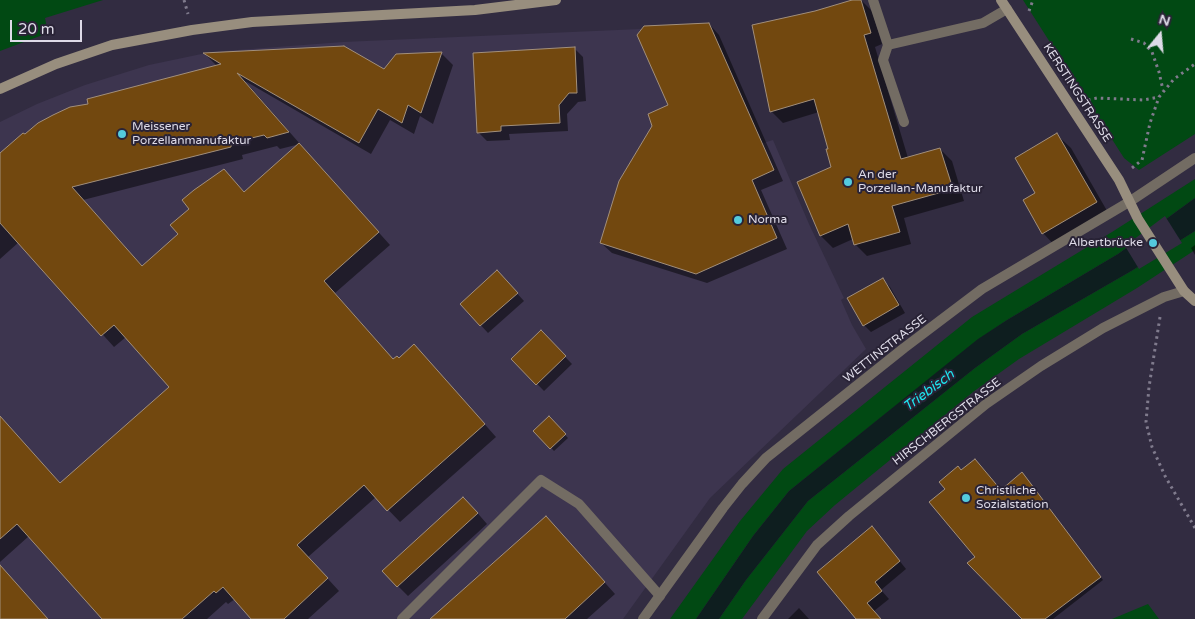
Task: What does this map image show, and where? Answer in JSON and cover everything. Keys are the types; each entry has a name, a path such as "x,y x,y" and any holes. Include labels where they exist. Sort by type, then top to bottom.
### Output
{"main road":[{"path":"0,89 56,64 112,45 192,30 252,22 556,0"},
{"name":"KERSTINGSTRASSE","path":"1001,0 1119,180 1138,219 1184,291"},
{"path":"1184,291 1195,301"}],"street":[{"path":"873,0 888,45 883,60 904,122"},
{"path":"888,45 983,23 1007,9"},
{"name":"WETTINSTRASSE","path":"643,619 723,508 766,458 982,289 1129,202 1195,158"},
{"name":"HIRSCHBERGSTRASSE","path":"762,619 817,545 849,516 986,404 1040,366 1103,328 1164,297 1184,291"},
{"path":"402,619 541,480 579,504 660,596"}],"path":[{"path":"1131,39 1144,43 1152,52 1160,72 1163,91"},
{"path":"1119,180 1142,160 1150,123 1159,97 1174,79 1195,64"},
{"path":"1069,104 1097,98 1143,100 1159,97"},
{"path":"1164,297 1148,387 1146,422 1152,447 1162,469 1195,528"}],"shaded area":[{"path":"709,26 760,144 773,140 809,224 844,298 841,300 852,325 866,349 710,498 623,619 0,619 0,122 37,104 85,85 149,65 211,52 343,42"}],"green space":[{"path":"0,0 103,0 45,18 48,33 0,51"},
{"path":"1023,0 1195,0 1195,134 1139,170 1124,158"},
{"path":"1195,179 1195,198 1118,254 1007,320 979,339 789,491 753,536 696,619 670,619 740,521 783,469 972,317"},
{"path":"1195,231 1195,250 1137,288 1019,359 973,392 835,505 807,531 742,619 719,619 746,580 808,501 975,368 1022,334 1133,270"},
{"path":"1148,604 1159,619 1112,619"}],"water":[{"name":"Triebisch","path":"1195,198 1195,231 1133,270 1022,334 975,368 808,501 746,580 719,619 696,619 753,536 789,491 978,339 1118,254"}],"pier":[{"path":"1165,216 1182,243 1139,269 1125,246"}],"building":[{"path":"852,0 861,0 871,33 864,35 901,159 940,148 953,189 892,206 900,232 854,245 848,224 820,236 797,182 831,167 814,99 770,112 752,25 815,11"},
{"path":"709,23 774,170 752,180 777,238 696,274 600,243 619,181 652,126 648,114 668,105 637,35 644,26"},
{"path":"344,46 384,69 396,54 442,52 421,113 408,105 402,123 378,109 359,143 237,73 289,132 267,138 264,135 231,143 231,147 72,187 142,266 178,234 170,225 189,209 182,200 194,190 224,169 244,192 299,143 379,232 324,281 393,359 397,356 399,358 414,344 485,424 387,511 364,485 297,545 328,578 284,619 251,619 223,587 216,593 214,591 182,619 102,619 17,524 0,539 0,416 60,483 169,387 114,325 101,336 0,223 0,153 38,123 70,107 88,104 87,99 221,64 203,53"},
{"path":"575,47 577,93 569,93 559,105 560,123 501,126 501,131 477,133 473,53"},
{"path":"1057,133 1097,202 1042,234 1023,200 1035,193 1015,158"},
{"path":"497,270 518,293 480,326 460,304"},
{"path":"883,278 899,305 863,326 847,298"},
{"path":"541,330 566,356 536,385 511,359"},
{"path":"549,416 566,434 550,449 533,431"},
{"path":"975,459 1001,490 1022,472 1101,577 1045,619 1022,619 967,563 975,557 929,502 945,489 939,482 958,466 961,470"},
{"path":"463,497 478,513 397,587 382,571"},
{"path":"546,516 605,582 565,619 430,619"},
{"path":"872,526 900,561 875,582 882,591 867,603 881,619 856,619 817,572"},
{"path":"0,565 48,619 0,619"}],"place":[{"name":"Meissener Porzellanmanufaktur","path":"122,134"},
{"name":"An der Porzellan-Manufaktur","path":"848,182"},
{"name":"Norma","path":"738,220"},
{"name":"Albertbrücke","path":"1153,243"},
{"name":"Christliche Sozialstation","path":"966,498"}]}
